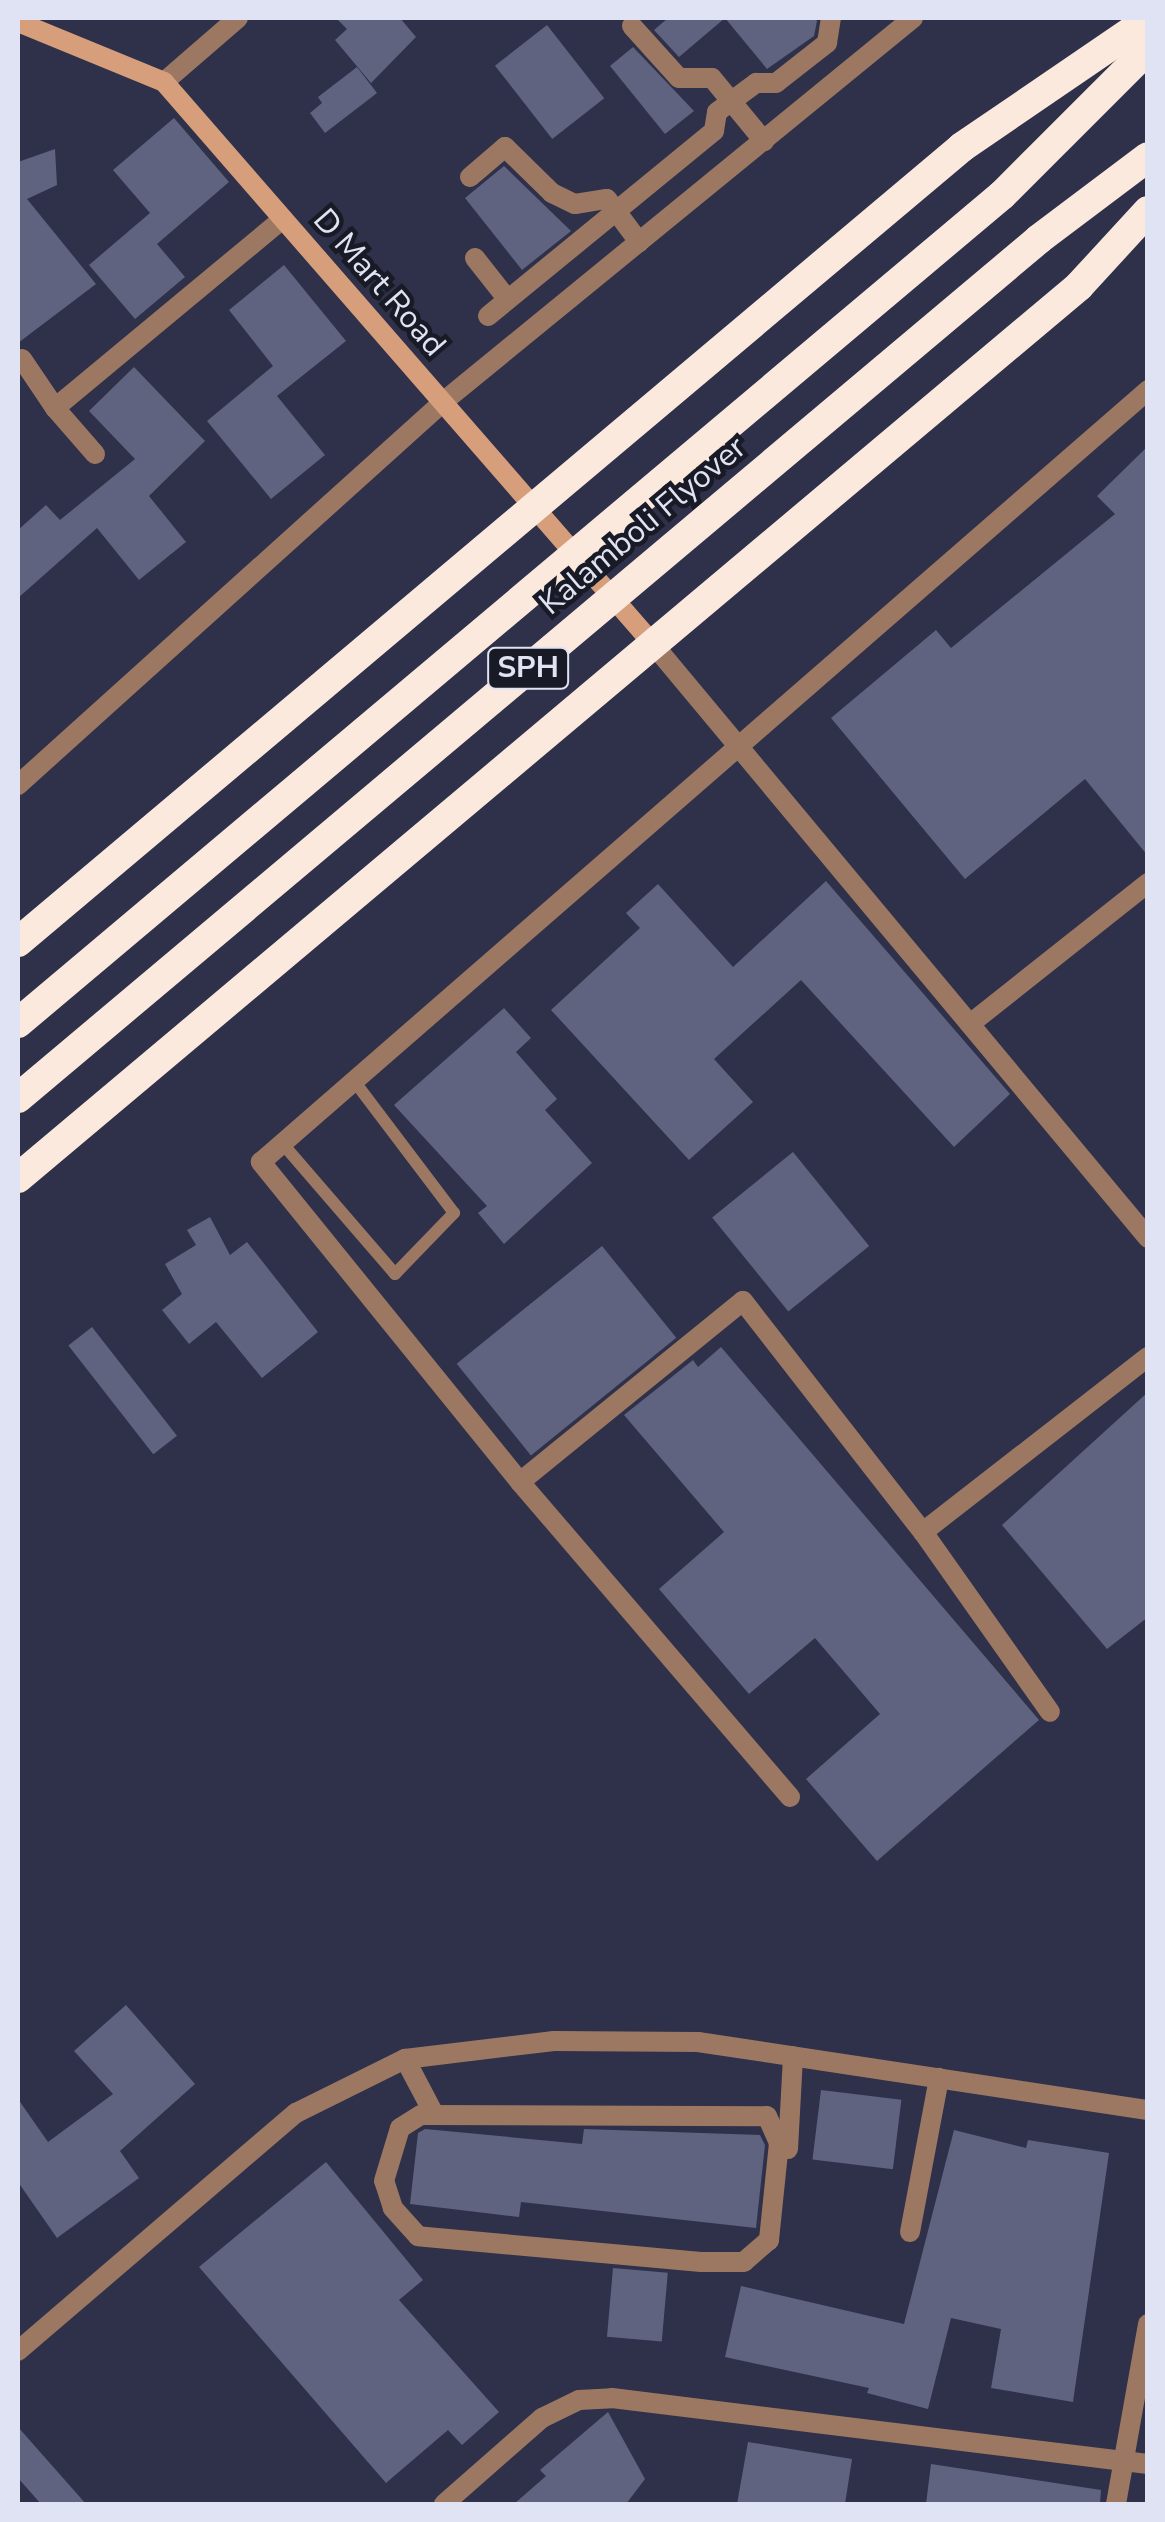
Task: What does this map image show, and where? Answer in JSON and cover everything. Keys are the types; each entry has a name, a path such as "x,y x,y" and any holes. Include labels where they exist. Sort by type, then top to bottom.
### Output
{"highway":[{"path":"18,942 962,147 1148,20"},
{"name":"Kalamboli Flyover","path":"18,1023 1002,195 1148,49"},
{"name":"Kalamboli Flyover","path":"18,1098 1039,239 1148,157"},
{"path":"18,1178 1078,286 1148,211"}],"main road":[{"name":"D Mart Road","path":"18,22 164,82 653,644"}],"street":[{"path":"164,82 238,18"},
{"path":"488,316 714,131 718,112 756,83 776,83 827,43 831,18"},
{"path":"18,786 443,402 913,18"},
{"path":"632,26 678,78 712,78 764,141"},
{"path":"470,177 505,147 552,192 574,204 607,198 639,242"},
{"path":"55,408 284,219"},
{"path":"475,258 508,300"},
{"path":"22,360 55,408 95,454"},
{"path":"790,1797 520,1482 260,1162 1148,390"},
{"path":"653,644 1148,1238"},
{"path":"970,1024 1148,883"},
{"path":"520,1482 743,1301 923,1532 1050,1712"},
{"path":"923,1532 1148,1357"},
{"path":"18,2351 296,2113 405,2060 574,2040 698,2042 1148,2110"},
{"path":"787,2176 793,2056"},
{"path":"405,2060 434,2114"},
{"path":"910,2232 939,2078"},
{"path":"434,2114 767,2116 778,2143 768,2240 744,2262 701,2262 418,2236 393,2208 384,2180 400,2128 434,2114"},
{"path":"1116,2504 1148,2324"},
{"path":"444,2504 542,2418 579,2400 612,2398 1148,2464"}],"lane":[{"path":"282,1144 395,1274 454,1213 354,1080"}],"building":[{"path":"336,18 400,18 416,37 371,83 335,40 347,29"},
{"path":"668,18 725,18 679,57 654,30"},
{"path":"725,18 817,21 814,36 767,69"},
{"path":"547,25 604,98 552,139 495,66"},
{"path":"633,47 694,111 665,134 610,66"},
{"path":"357,67 377,93 325,133 310,113 322,103 318,97"},
{"path":"174,118 229,182 157,244 185,277 135,319 89,265 150,213 113,170"},
{"path":"55,149 57,185 27,199 96,284 18,343 18,162"},
{"path":"504,166 571,231 522,270 465,198"},
{"path":"284,265 346,341 277,396 325,455 271,499 207,421 273,366 229,310"},
{"path":"134,367 205,441 149,496 186,542 139,580 97,528 18,598 18,530 46,505 60,520 135,459 89,411"},
{"path":"1148,446 1148,856 1085,779 965,879 831,718 936,630 951,648 1115,514 1097,496"},
{"path":"826,881 1010,1094 954,1147 801,980 714,1059 753,1102 689,1160 551,1010 640,928 626,913 658,884 733,967"},
{"path":"504,1008 531,1038 516,1052 557,1099 545,1110 592,1163 504,1244 478,1213 487,1206 394,1105"},
{"path":"793,1152 869,1246 788,1311 712,1217"},
{"path":"210,1217 230,1255 247,1242 318,1332 262,1378 216,1322 189,1344 162,1310 182,1294 165,1264 196,1245 187,1230"},
{"path":"602,1246 676,1338 531,1455 457,1364"},
{"path":"92,1327 177,1436 153,1454 68,1345"},
{"path":"721,1347 1039,1720 877,1861 806,1779 880,1714 815,1638 749,1694 659,1589 724,1532 624,1415 693,1360 698,1367"},
{"path":"1148,1392 1148,1617 1107,1649 1002,1525"},
{"path":"126,2005 195,2084 120,2151 139,2178 57,2238 18,2182 18,2099 48,2142 113,2094 74,2051"},
{"path":"821,2090 901,2100 893,2169 812,2159"},
{"path":"425,2129 582,2144 584,2129 760,2135 765,2145 756,2228 521,2202 519,2217 410,2204 418,2133"},
{"path":"954,2130 1026,2148 1028,2140 1109,2153 1073,2402 991,2388 1001,2329 951,2318 928,2409 867,2393 869,2388 725,2357 741,2286 904,2324"},
{"path":"326,2162 423,2280 399,2300 499,2412 462,2445 448,2430 386,2483 199,2267"},
{"path":"613,2268 668,2273 662,2342 607,2337"},
{"path":"608,2412 645,2479 626,2504 514,2504 546,2476 540,2470"},
{"path":"18,2427 86,2504 41,2504 18,2478"},
{"path":"748,2442 852,2459 845,2504 737,2504"},
{"path":"931,2464 1101,2490 1100,2504 926,2504"}]}
